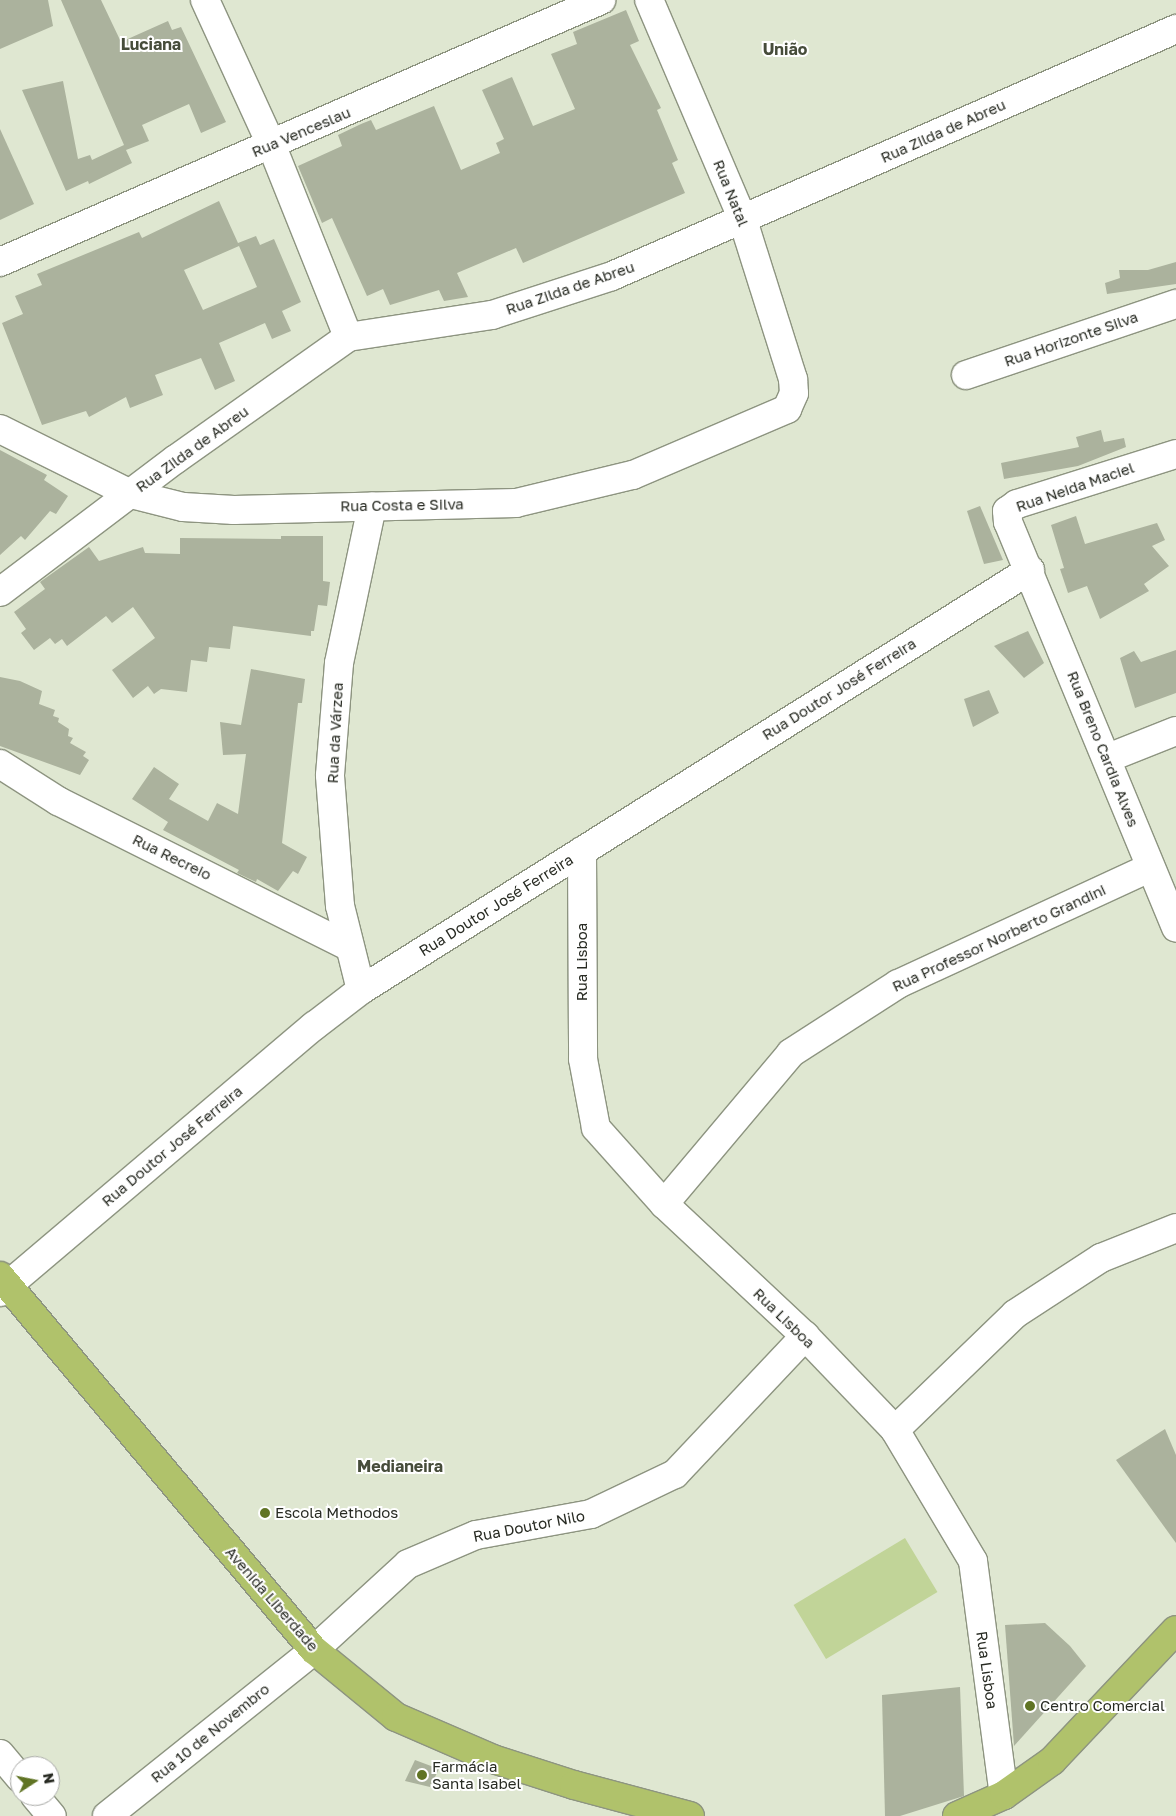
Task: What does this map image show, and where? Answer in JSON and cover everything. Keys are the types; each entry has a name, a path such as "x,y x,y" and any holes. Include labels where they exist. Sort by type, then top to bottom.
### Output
{"main road":[{"name":"Avenida Liberdade","path":"3,1284 314,1650 396,1717 493,1759 632,1809 690,1816"},
{"path":"957,1816 992,1805 1052,1761 1176,1630"}],"street":[{"path":"205,0 271,144 348,337"},
{"name":"Rua Venceslau","path":"0,262 601,0"},
{"name":"Rua Natal","path":"649,0 743,220 793,379 794,393"},
{"name":"Rua Zilda de Abreu","path":"0,592 131,494 348,337 492,315 612,276 1176,29"},
{"name":"Rua Horizonte Silva","path":"966,375 1176,304"},
{"name":"Rua Costa e Silva","path":"0,429 131,494 183,507 234,510 516,503 633,475 787,409 794,393"},
{"name":"Rua Neida Maciel","path":"1030,570 1008,522 1007,511 1017,504 1176,454"},
{"name":"Rua da Várzea","path":"361,990 348,946 340,906 330,775 339,663 372,506"},
{"name":"Rua Breno Cardia Alves","path":"1030,570 1108,758 1149,868 1176,928"},
{"name":"Rua Doutor José Ferreira","path":"3,1284 306,1032 361,990 1030,570"},
{"path":"1108,758 1176,730"},
{"name":"Rua Recreio","path":"0,764 58,801 348,946"},
{"name":"Rua Lisboa","path":"582,851 582,1059 596,1128 664,1204 805,1336 895,1430 973,1561 992,1805"},
{"name":"Rua Professor Norberto Grandini","path":"664,1204 791,1053 898,984 1149,868"},
{"path":"895,1430 1015,1314 1101,1258 1176,1228"},
{"name":"Rua Doutor Nilo","path":"314,1650 408,1564 476,1535 592,1514 675,1474 805,1336"},
{"name":"Rua 10 de Novembro","path":"107,1816 314,1650"},
{"path":"0,1754 10,1766"},
{"path":"44,1806 52,1816"}],"green space":[{"path":"905,1538 937,1592 826,1659 794,1605"}],"building":[{"path":"0,0 48,0 53,26 0,49"},
{"path":"61,0 101,0 121,42 168,21 172,30 181,27 226,122 201,133 189,104 142,125 149,141 126,150 132,163 89,184 88,181 66,191 22,90 63,81 78,159 90,155 92,160 124,145"},
{"path":"626,10 639,41 630,45 661,108 657,110 678,160 672,163 685,193 523,263 516,248 457,273 468,297 444,301 439,290 390,305 383,289 367,296 332,218 322,223 298,166 342,146 338,135 361,124 371,120 376,130 434,106 461,170 500,153 496,143 504,139 482,90 512,77 533,126 575,109 551,54 577,44 573,32"},
{"path":"0,129 34,204 0,220"},
{"path":"219,201 238,243 256,236 260,245 274,239 301,302 282,311 291,331 272,339 265,323 219,343 235,381 215,390 201,358 155,375 163,395 130,408 126,397 89,417 86,411 42,425 2,323 23,314 15,296 42,285 37,274 139,232 142,238","holes":["239,246 257,287 203,310 184,270"]},
{"path":"1176,262 1176,284 1107,294 1105,283 1120,278 1119,270 1148,270"},
{"path":"1101,430 1104,442 1124,438 1126,447 1078,466 1004,479 1001,463 1079,447 1076,437"},
{"path":"0,450 47,475 44,480 68,496 56,514 50,511 25,540 21,536 0,555"},
{"path":"980,506 1003,560 984,564 967,511"},
{"path":"1076,516 1085,544 1157,523 1165,540 1152,546 1169,566 1144,584 1149,591 1100,619 1087,586 1068,593 1060,569 1064,568 1051,525"},
{"path":"281,536 323,536 323,581 330,582 327,606 318,605 314,631 311,631 311,636 233,626 230,649 209,647 207,662 191,660 187,692 161,689 154,694 148,686 133,698 112,670 155,638 133,607 112,623 106,616 67,646 62,639 55,644 50,638 34,650 21,633 26,629 14,612 45,589 40,582 89,547 99,561 143,547 145,553 180,554 180,538 281,539"},
{"path":"1028,631 1044,663 1024,678 994,646"},
{"path":"1176,650 1176,693 1135,708 1120,658 1134,651 1141,662"},
{"path":"251,669 305,679 302,703 298,703 282,843 307,857 298,874 293,871 278,891 257,879 256,882 237,873 239,870 163,830 168,822 132,799 154,767 179,784 169,799 208,821 217,803 238,814 246,754 223,755 220,722 241,725"},
{"path":"0,677 20,681 42,691 39,704 55,710 53,716 59,718 58,722 69,729 68,736 73,738 70,743 86,752 83,756 89,760 80,775 0,746"},
{"path":"989,690 999,713 973,727 964,699"},
{"path":"1165,1429 1176,1455 1176,1543 1116,1460"},
{"name":"Centro Comercial","path":"1045,1623 1070,1646 1086,1666 1014,1746 1005,1625"},
{"path":"960,1687 964,1796 900,1816 885,1816 882,1695"},
{"name":"Farmácia Santa Isabel","path":"415,1760 439,1769 430,1787 405,1781"}],"place":[{"name":"Escola Methodos","path":"265,1513"},
{"name":"Centro Comercial","path":"1030,1706"},
{"name":"Farmácia Santa Isabel","path":"422,1775"}],"district":[{"name":"Luciana","path":"151,44"},
{"name":"União","path":"785,49"},
{"name":"Medianeira","path":"400,1466"}]}
